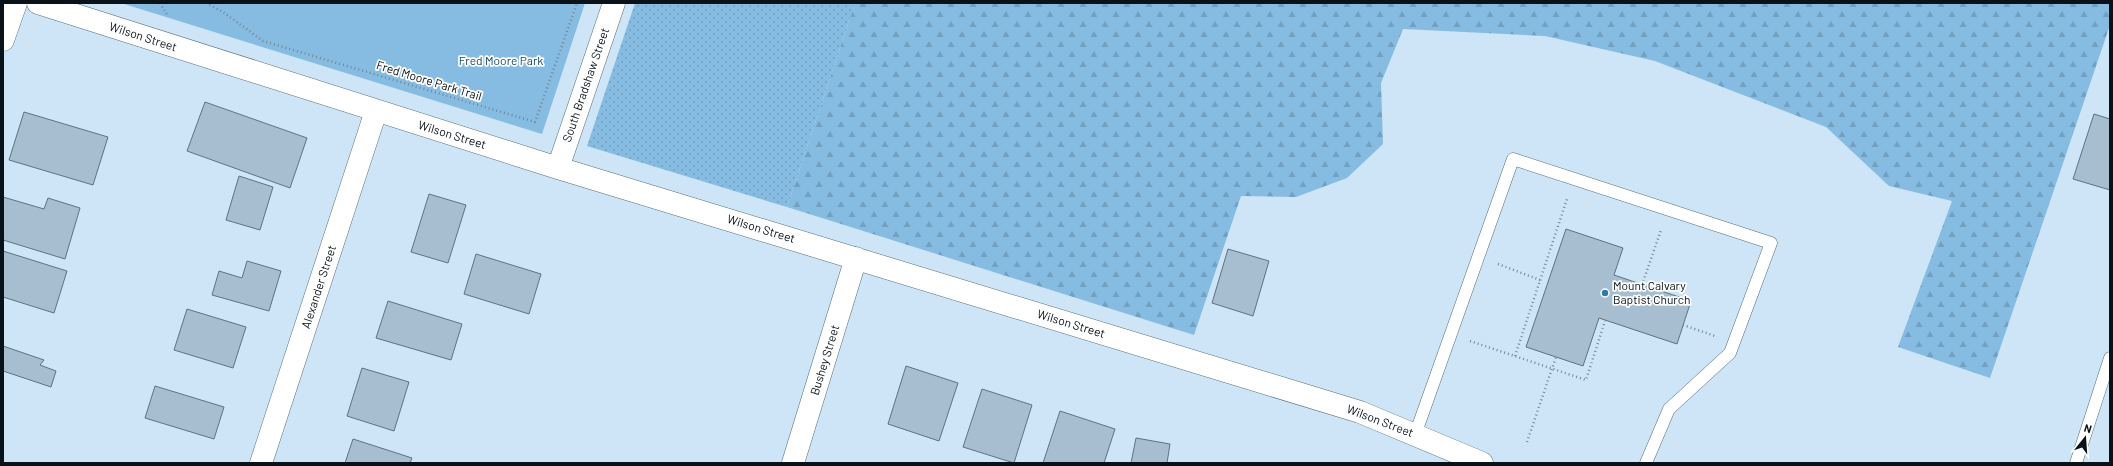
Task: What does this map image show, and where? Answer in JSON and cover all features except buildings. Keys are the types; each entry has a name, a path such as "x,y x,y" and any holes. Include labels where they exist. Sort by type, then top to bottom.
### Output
{"street":[{"path":"3,40 16,3"},
{"name":"Wilson Street","path":"38,3 558,168 1360,412 1482,463"},
{"name":"South Bradshaw Street","path":"558,168 614,3"},
{"name":"Alexander Street","path":"261,463 376,111"},
{"name":"Bushey Street","path":"793,463 856,258"}],"lane":[{"path":"1415,435 1513,159 1771,243 1730,353 1669,409 1646,463"},
{"path":"2076,463 2110,358"}],"path":[{"name":"Fred Moore Park Trail","path":"206,3 223,12 263,41 535,122 577,3"},
{"path":"1515,356 1574,179"},
{"path":"1642,285 1668,210"},
{"path":"1478,257 1540,280"},
{"path":"1451,335 1586,380 1605,321"},
{"path":"1683,325 1734,342"},
{"path":"1527,442 1556,357"}],"green space":[{"name":"Fred Moore Park","path":"121,3 585,3 542,134"},
{"path":"635,3 855,3 787,207 587,146"},
{"path":"855,3 2110,3 2110,25 1990,378 1898,347 1952,201 1889,186 1826,127 1655,61 1545,36 1403,29 1381,83 1383,144 1347,178 1296,197 1241,196 1194,335 787,207"}],"place":[{"name":"Mount Calvary Baptist Church","path":"1605,293"}]}
